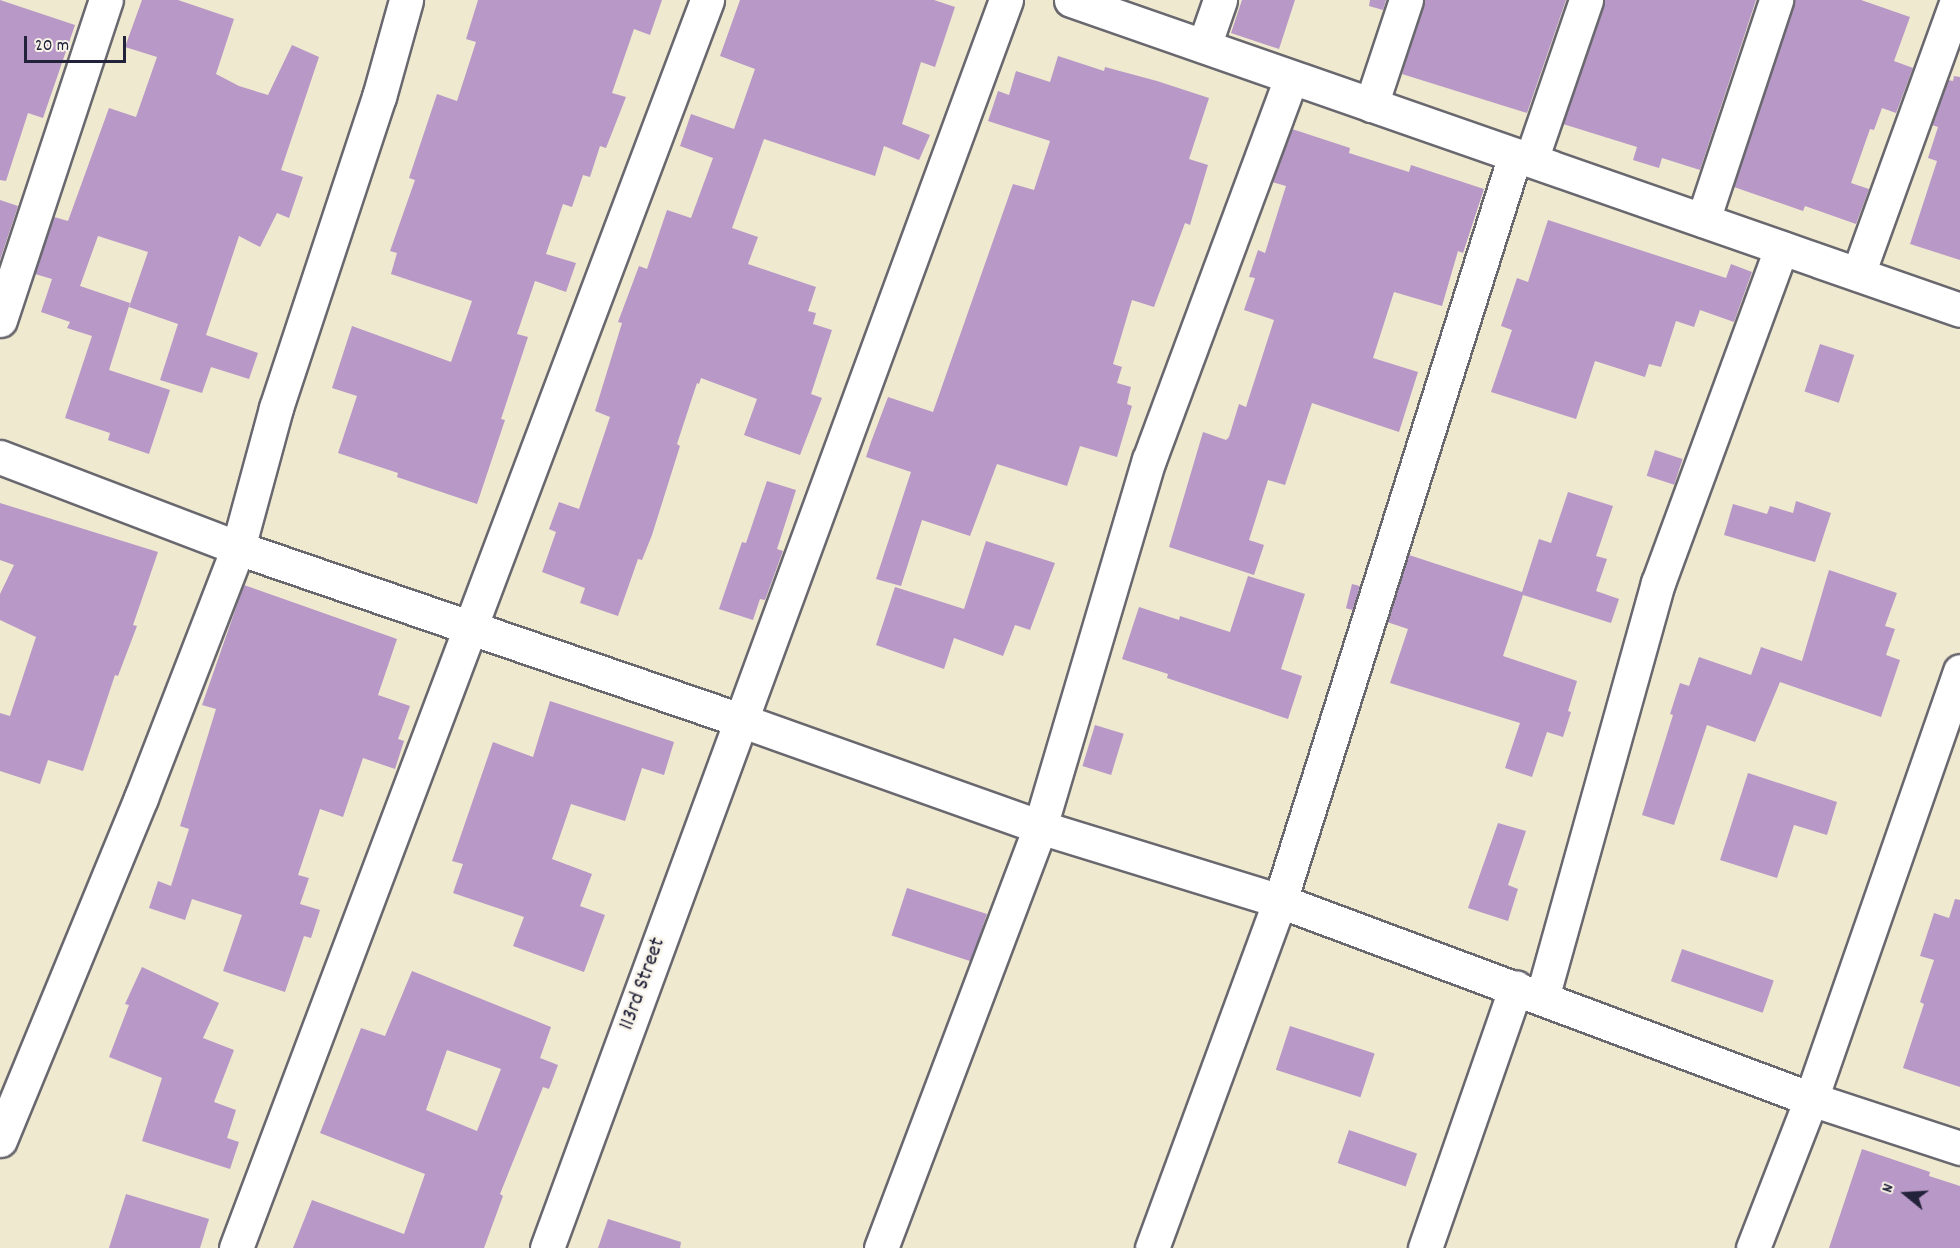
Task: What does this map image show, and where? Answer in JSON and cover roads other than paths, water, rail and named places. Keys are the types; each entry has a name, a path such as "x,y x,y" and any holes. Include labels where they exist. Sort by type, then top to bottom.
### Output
{"street":[{"path":"0,320 106,0"},
{"path":"0,1140 141,798 238,548 276,408 379,97 406,0"},
{"path":"237,1248 707,0"},
{"name":"113rd Street","path":"547,1248 1006,0"},
{"path":"1071,0 1960,310"},
{"path":"1204,46 1220,0"},
{"path":"1371,105 1406,0"},
{"path":"1152,1248 1280,902 1523,158 1586,0"},
{"path":"1702,220 1776,0"},
{"path":"1858,274 1958,0"},
{"path":"881,1248 1040,827 1149,460 1291,78"},
{"path":"1425,1248 1529,993 1659,583 1781,248"},
{"path":"0,457 238,548 470,626 1040,827 1280,902 1811,1099 1960,1148"},
{"path":"1753,1248 1811,1099 1960,671"}]}
